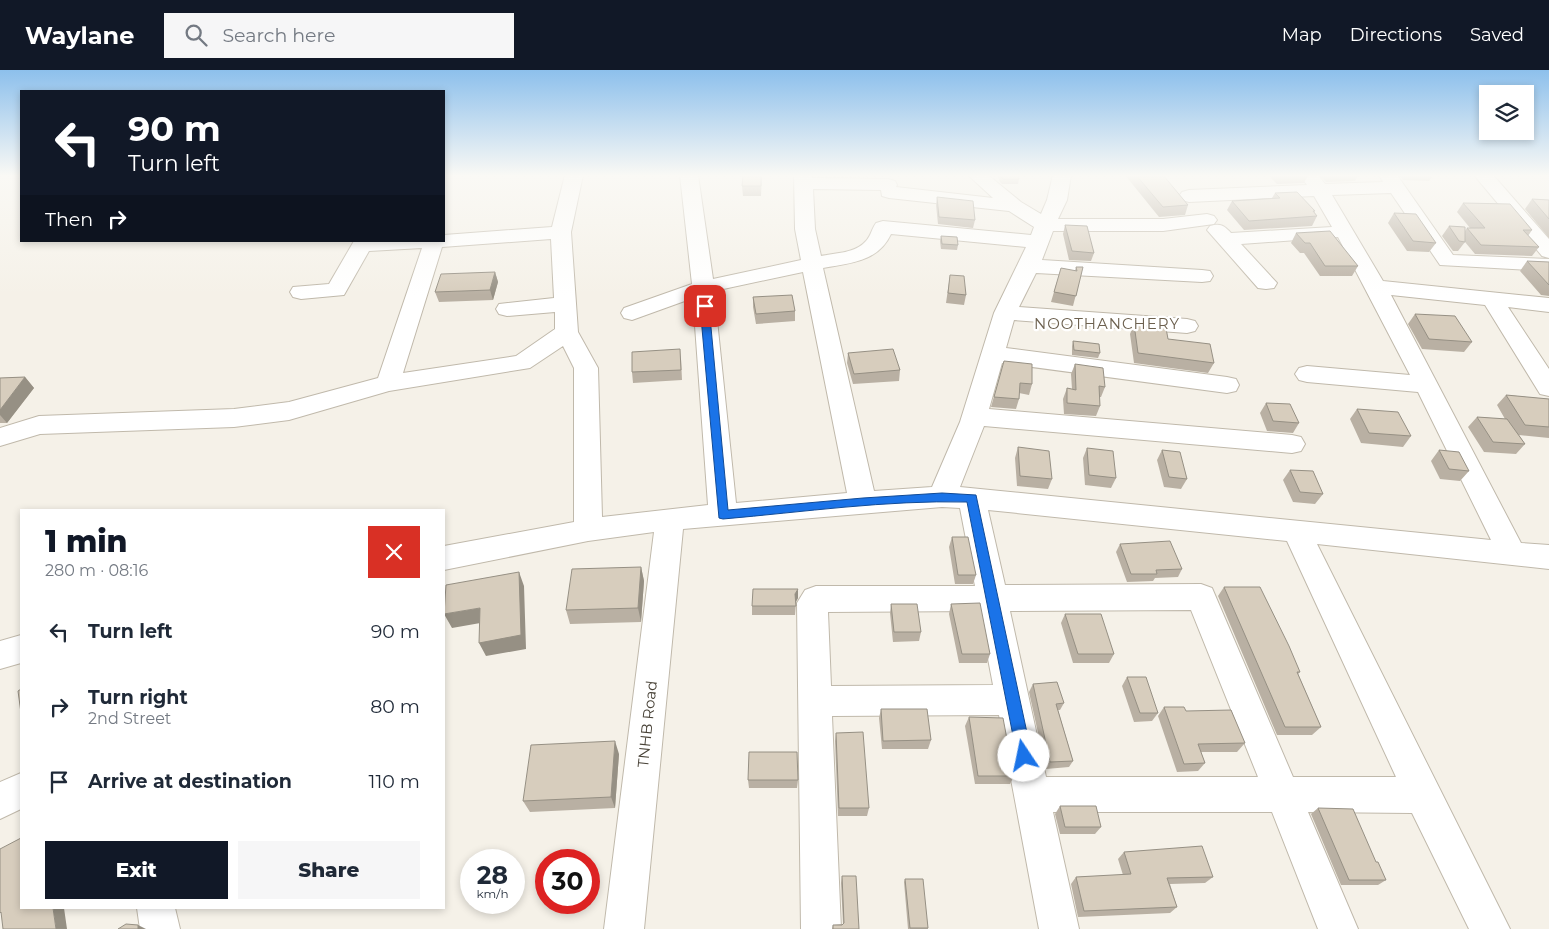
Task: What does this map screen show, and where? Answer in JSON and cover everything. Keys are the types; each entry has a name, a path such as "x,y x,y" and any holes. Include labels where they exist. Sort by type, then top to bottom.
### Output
{"street":[{"path":"565,215 561,232 568,332 586,368 588,530"},
{"path":"694,215 703,287 723,515"},
{"path":"805,215 812,264 863,502"},
{"path":"632,313 703,287 870,250 879,240 884,215"},
{"path":"1023,215 1042,233"},
{"path":"1050,215 1029,266 1004,313 975,417 957,497 992,597 1059,929"},
{"path":"1203,215 1266,283"},
{"path":"1334,215 1375,286 1428,385 1465,456 1512,554"},
{"path":"1415,215 1447,261 1549,265"},
{"path":"1517,215 1549,252"},
{"path":"883,227 1042,233 1163,225 1207,220"},
{"path":"445,241 561,232"},
{"path":"1225,239 1344,232"},
{"path":"301,292 336,290 362,245 416,242"},
{"path":"388,383 434,242"},
{"path":"1029,266 1202,276"},
{"path":"1375,286 1549,305"},
{"path":"1492,299 1549,388"},
{"path":"507,309 566,304"},
{"path":"1004,313 1187,326"},
{"path":"0,437 39,425 243,417 289,411 388,383 522,363 568,332"},
{"path":"993,354 1226,385"},
{"path":"1307,374 1428,385"},
{"path":"975,417 1292,444"},
{"path":"445,558 588,530 670,519 863,502 957,497 1549,557"},
{"name":"TNHB Road","path":"624,929 670,519"},
{"path":"1296,531 1422,795 1490,929"},
{"path":"821,929 812,603 816,599 992,597 1201,597 1338,929"},
{"path":"0,655 20,649"},
{"path":"814,701 1013,700"},
{"path":"0,801 20,791"},
{"path":"1032,794 1422,795"},
{"path":"156,909 160,929"}],"building":[{"path":"939,215 974,215 975,220 939,217"},
{"path":"1244,215 1317,216 1249,221"},
{"path":"1395,215 1417,215 1436,243 1413,241"},
{"path":"1474,215 1519,215 1532,230 1523,230 1539,247 1481,245 1467,228 1485,228"},
{"path":"1065,225 1087,226 1094,253 1072,251"},
{"path":"1449,226 1465,227 1465,242 1459,241"},
{"path":"1330,231 1358,266 1325,266 1310,243 1305,243 1296,233"},
{"path":"941,236 957,237 958,245 942,244"},
{"path":"1527,261 1549,262 1549,285"},
{"path":"1076,267 1083,267 1076,296 1054,292 1061,268 1077,271"},
{"path":"495,272 490,290 435,292 441,274"},
{"path":"950,275 964,276 966,295 948,293"},
{"path":"792,295 795,311 756,314 753,297"},
{"path":"1415,314 1455,316 1472,342 1429,339"},
{"path":"1134,324 1166,328 1168,339 1210,344 1214,363 1138,353"},
{"path":"1073,341 1099,344 1100,353 1074,350"},
{"path":"680,349 681,370 632,372 632,352"},
{"path":"893,349 900,370 854,374 848,353"},
{"path":"1004,361 1032,364 1032,384 1020,383 1019,399 994,397"},
{"path":"1075,364 1103,368 1105,387 1099,386 1100,406 1067,403 1067,388 1076,390"},
{"path":"25,377 0,410 0,378"},
{"path":"1506,395 1549,399 1549,427 1525,425"},
{"path":"1266,403 1290,404 1299,423 1273,421"},
{"path":"1357,409 1398,412 1411,436 1369,433"},
{"path":"1477,417 1507,419 1525,444 1493,442"},
{"path":"1018,447 1049,451 1052,479 1020,476"},
{"path":"1087,448 1113,451 1116,478 1089,475"},
{"path":"1162,450 1180,452 1187,479 1169,477"},
{"path":"1439,450 1459,452 1469,471 1449,469"},
{"path":"1290,470 1313,471 1323,494 1300,492"},
{"path":"952,537 968,537 976,575 958,575"},
{"path":"1170,541 1182,569 1156,570 1157,574 1131,574 1120,544"},
{"path":"641,567 638,608 566,610 572,569"},
{"path":"519,572 521,635 479,643 480,608 445,614 446,585"},
{"path":"1224,587 1260,587 1289,646 1300,672 1297,672 1321,727 1285,727"},
{"path":"753,589 798,589 795,594 796,606 752,606"},
{"path":"980,603 990,654 962,654 951,604"},
{"path":"891,604 917,604 921,632 894,632"},
{"path":"1065,614 1101,614 1114,654 1078,654"},
{"path":"1127,677 1146,677 1158,713 1140,713"},
{"path":"1057,682 1064,703 1056,704 1073,761 1050,762 1033,684"},
{"path":"20,690 20,706 18,691"},
{"path":"1164,707 1184,707 1186,711 1231,710 1245,743 1198,744 1205,763 1184,764"},
{"path":"881,709 927,709 931,740 883,741"},
{"path":"969,717 1003,718 1014,776 978,776"},
{"path":"863,732 869,808 839,808 836,733"},
{"path":"615,741 611,797 523,801 531,745"},
{"path":"749,752 797,752 798,780 748,780"},
{"path":"1060,806 1096,806 1101,827 1065,827"},
{"path":"1318,808 1353,809 1386,880 1349,880"},
{"path":"20,839 20,909 53,909 56,929 3,929 0,913 0,849"},
{"path":"1202,846 1213,877 1167,878 1177,907 1084,911 1076,877 1131,874 1124,852"},
{"path":"842,876 856,876 859,929 833,929 833,925 842,925 844,923"},
{"path":"905,879 923,879 928,928 910,928"},
{"path":"126,924 138,925 138,929 118,929"}],"district":[{"name":"NOOTHANCHERY","path":"1107,323"}],"route":[{"path":"705,306 723,515 863,502 942,497 972,498 1024,756"}]}
